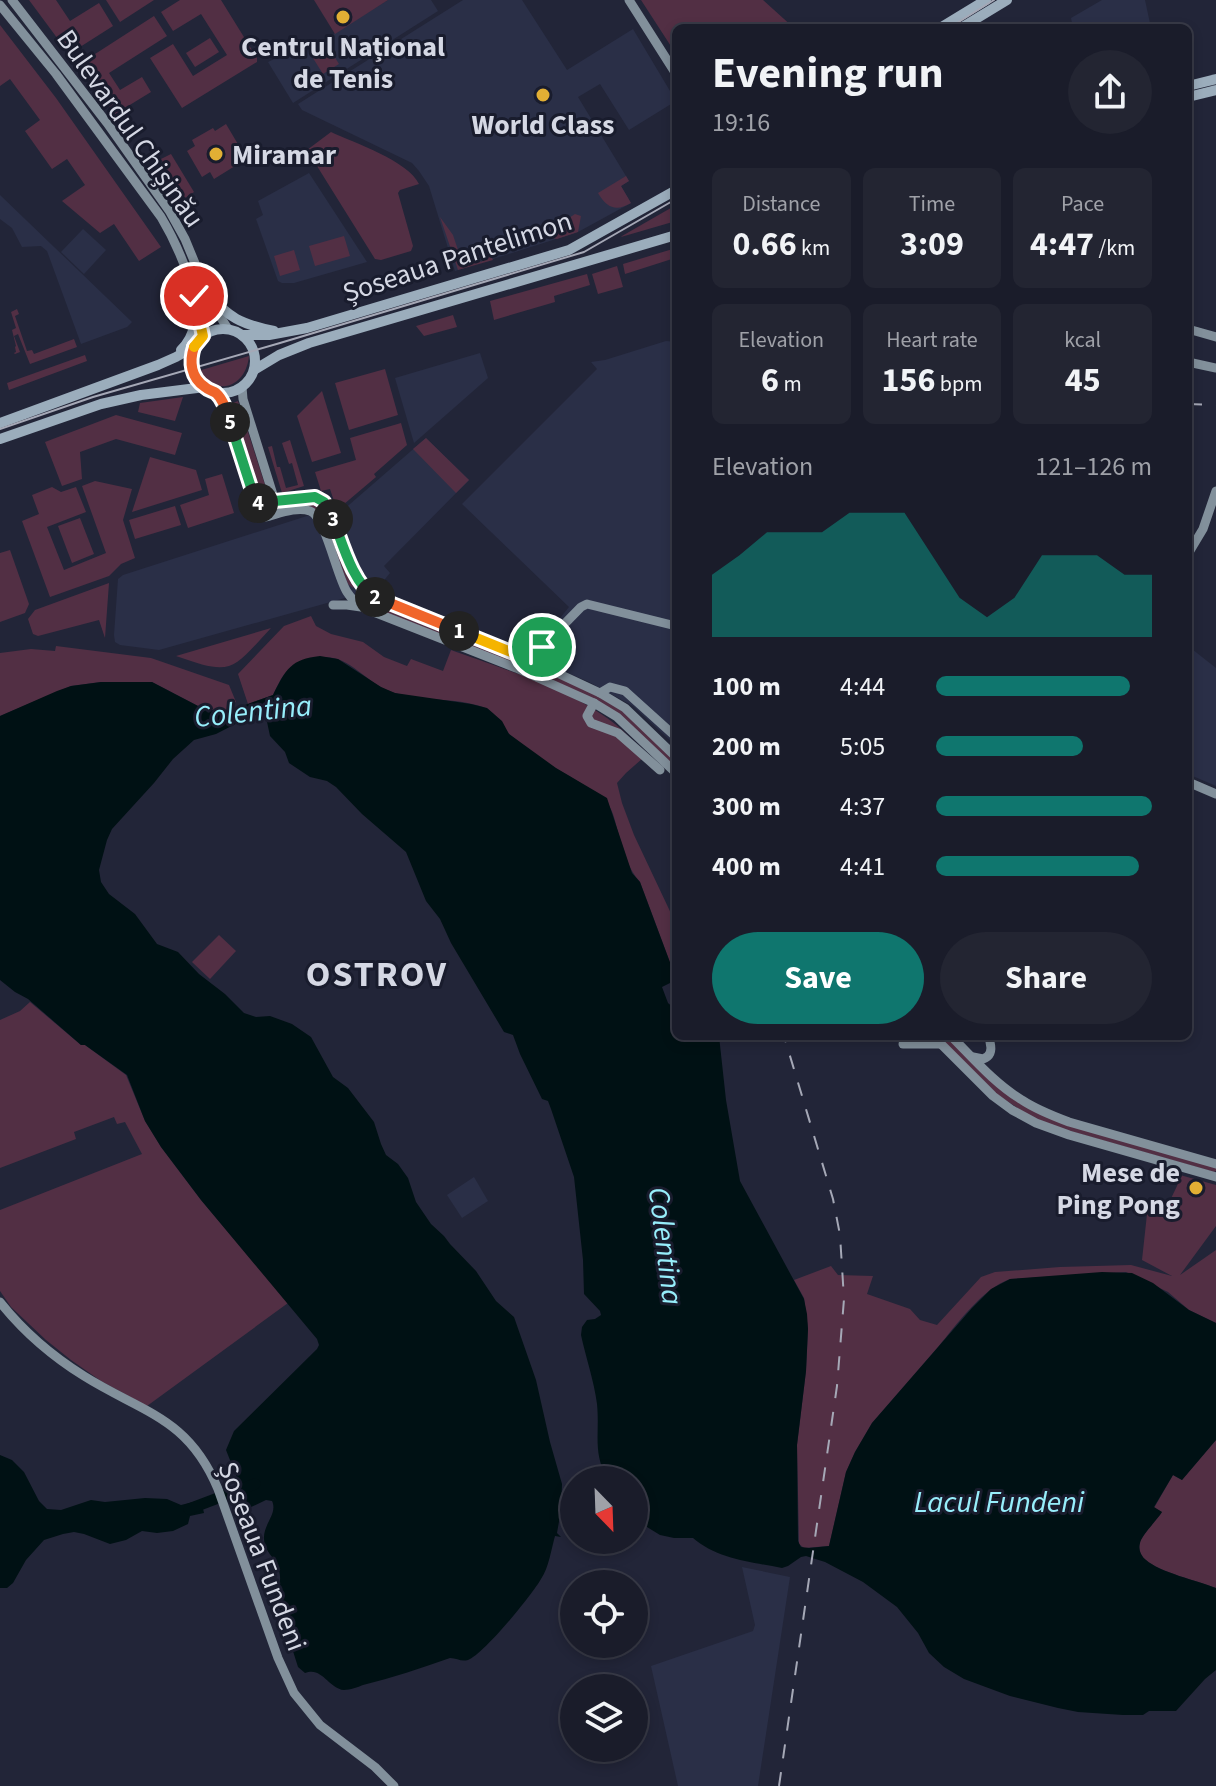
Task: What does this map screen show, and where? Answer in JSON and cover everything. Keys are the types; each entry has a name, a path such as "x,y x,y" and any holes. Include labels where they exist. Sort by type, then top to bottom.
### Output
{"main road":[{"name":"Bulevardul Chișinău","path":"12,0 108,124 170,212 185,239 206,293 228,329"},
{"path":"629,0 672,68"},
{"path":"947,24 986,0"},
{"path":"968,24 1007,0"},
{"name":"Bulevardul Chișinău","path":"0,5 56,74 161,217 175,244 194,296 203,336"},
{"path":"1192,85 1216,79"},
{"path":"1192,96 1216,90"},
{"name":"Șoseaua Pantelimon","path":"242,335 284,333 325,323 569,250 672,192"},
{"name":"Șoseaua Pantelimon","path":"254,370 279,355 309,343 672,236"},
{"path":"206,293 235,319 284,333"},
{"path":"158,365 191,338 195,325 194,296"},
{"path":"0,439 116,400 175,390 210,390 228,393 242,387 254,370 255,357 242,335 228,329 217,329 203,336 191,356 198,381 210,390 224,405 258,512 268,517 301,510 315,514 343,585 352,599 366,609"},
{"path":"1192,330 1216,337"},
{"path":"0,423 158,365 195,346"},
{"path":"1192,363 1216,368"},
{"path":"242,387 277,509 274,514"},
{"path":"1192,549 1210,525 1216,491"},
{"path":"257,506 259,501 268,497 274,501 315,497 324,502 366,591 379,600 521,656 600,693 625,708 672,753"},
{"path":"343,585 333,605 353,605 366,609 538,677 594,703 617,717 672,769"},
{"path":"521,656 530,655 542,647 587,604 672,625"},
{"path":"542,647 542,657 548,668"},
{"path":"600,693 610,687 625,691 672,733"},
{"path":"594,703 587,716 591,723 618,733 660,770"},
{"path":"1192,784 1216,794"},
{"path":"910,1040 903,1044 940,1044"},
{"path":"936,1040 993,1096 1036,1123 1216,1177"},
{"path":"955,1040 1002,1086 1046,1113 1216,1164"},
{"path":"973,1057 983,1059 989,1056 990,1042"},
{"name":"Șoseaua Fundeni","path":"0,1302 25,1329 64,1362 96,1383 154,1413 197,1450 294,1693 320,1725 375,1767 391,1786"},
{"name":"Șoseaua Fundeni","path":"0,1311 26,1339 68,1373 169,1431 207,1470"}],"shaded area":[{"path":"29,0 56,0 70,21 99,3 113,26 69,54"},
{"path":"106,0 154,0 120,22"},
{"path":"180,0 221,0 257,58 257,62 182,108 150,58 173,44 193,76 227,55 201,14 173,31 161,12"},
{"name":"Centrul Național de Tenis","path":"314,0 388,0 335,34"},
{"path":"388,0 431,0 438,11 293,103 268,62 299,47 303,53"},
{"path":"463,0 522,0 567,70 633,29 672,94 672,103 629,130 600,84 578,97 629,181 621,186 631,203 578,232 455,271 429,186 412,163 302,110 298,104"},
{"path":"641,0 763,0 790,24 672,24 672,48"},
{"path":"1102,0 1145,0 1150,24 1072,24 1071,18"},
{"path":"154,16 167,36 109,73 120,90 142,77 151,92 115,114 78,65"},
{"path":"0,25 56,98 161,247 139,261 114,224 100,233 62,201 85,185 67,159 52,169 25,131 40,120 10,79 0,86"},
{"path":"210,38 219,52 195,67 186,53"},
{"path":"327,45 339,64 323,74 311,55"},
{"name":"Miramar","path":"226,124 245,156 214,179 210,172 202,177 187,151 195,146 192,140"},
{"path":"331,132 393,160 419,184 398,193 413,246 411,251 375,259 307,150"},
{"path":"171,154 194,192 185,198 161,159"},
{"path":"309,173 367,262 294,283 282,283 278,281 256,219 263,215 258,201"},
{"path":"626,176 629,181 621,186 631,203 616,208 608,205 598,193"},
{"path":"0,195 132,322 127,327 81,344 47,251 41,246 22,247 12,228 0,219"},
{"path":"672,207 672,222 622,236"},
{"path":"575,214 581,216 578,232 557,239 548,237 546,233"},
{"path":"440,217 453,235 459,253 473,252 481,262 491,256 493,260 458,270"},
{"path":"83,229 106,250 84,274 61,252"},
{"path":"344,236 350,256 315,266 309,246"},
{"path":"672,249 672,259 625,274 623,264"},
{"path":"294,250 300,270 280,276 274,256"},
{"path":"617,266 623,287 598,294 592,274"},
{"path":"587,274 590,285 554,296 555,302 494,320 490,301"},
{"path":"17,309 19,314 15,316 27,351 32,350 34,354 74,339 77,347 30,364 18,334 14,336 20,352 14,353 16,346 12,330 16,328 11,312"},
{"path":"453,315 457,327 424,336 416,326"},
{"path":"672,342 672,742 633,706 589,682 529,656 569,607 462,504 597,369 591,362"},
{"path":"480,353 488,378 414,443 395,378"},
{"path":"85,355 87,361 9,390 7,383"},
{"path":"249,356 242,375 229,385 213,384 198,371"},
{"path":"385,369 398,415 349,430 335,383"},
{"path":"322,391 341,453 312,462 297,416"},
{"path":"183,397 175,421 138,412 140,403"},
{"path":"238,401 266,488 256,491 228,405"},
{"path":"116,415 182,433 175,455 116,439 80,452 82,479 62,486 45,442"},
{"path":"401,423 407,445 337,510 330,489 321,491 315,472 356,460 350,438"},
{"path":"426,438 469,480 384,566 390,573 377,589 159,650 115,642 118,579 123,575 310,515 342,511"},
{"path":"426,438 469,480 456,493 413,449"},
{"path":"290,440 304,486 282,493 268,447 272,446 286,488 298,485 282,443"},
{"path":"150,457 196,470 202,490 132,512"},
{"path":"222,474 234,513 188,528 180,505 209,495 205,479"},
{"path":"95,481 132,489 123,520 135,558 121,564 109,576 50,597 22,521 39,514 32,495 52,487 61,492 76,487 86,512 47,527 64,570 106,553 82,486"},
{"path":"312,500 328,514 355,585 353,588 348,584 321,516 309,507 281,506 283,503"},
{"path":"175,506 181,525 135,539 129,520"},
{"path":"80,518 94,554 72,563 58,526"},
{"path":"10,550 29,604 25,613 0,622 0,553"},
{"path":"109,583 105,638 99,620 38,636 33,634 28,619 35,610"},
{"path":"364,602 401,613 571,682 604,699 648,734 672,758 672,766 618,715"},
{"path":"311,616 316,626 331,634 363,642 384,657 407,666 411,659 443,671 451,650 559,691 611,721 630,738 643,758 617,783 634,835 672,916 672,971 640,882 621,845 609,807 589,789 513,737 488,709 392,692 342,661 320,657 293,666 273,695 248,704 238,674 284,626"},
{"path":"271,628 230,666 209,666 176,656"},
{"path":"56,646 151,658 229,685 236,702 232,704 234,709 216,711 198,706 152,682 101,682 71,686 0,716 0,653 31,649 55,651"},
{"path":"1192,649 1216,668 1216,786 1192,776"},
{"path":"219,935 236,951 210,979 192,962"},
{"path":"30,1002 81,1045 126,1075 145,1121 161,1147 201,1200 288,1303 147,1406 101,1381 71,1360 11,1307 0,1291 0,1210 142,1154 125,1122 117,1124 114,1117 74,1132 76,1139 0,1168 0,1020 20,1011"},
{"path":"942,1040 950,1040 975,1066 1021,1104 1216,1166 1216,1171 1056,1127 1028,1115 998,1095"},
{"path":"1180,1175 1216,1185 1216,1226 1180,1275 1216,1250 1216,1323 1189,1310 1168,1292 1126,1272 1010,1279 1000,1284 971,1308 872,1423 846,1472 829,1546 804,1548 799,1544 797,1445 808,1329 804,1298 794,1280 831,1266 838,1275 873,1276 867,1294 910,1309 920,1320 937,1325 981,1277 995,1272 1131,1265 1172,1276 1142,1260 1147,1214 1163,1215"},
{"path":"474,1177 488,1201 462,1218 447,1195"},
{"path":"1216,1440 1216,1588 1152,1564 1139,1548 1143,1536 1162,1512 1154,1508 1173,1475 1182,1480"},
{"path":"742,1567 790,1577 758,1786 678,1786 651,1666 753,1631 755,1625"}],"water":[{"name":"Lacul Fundeni","path":"320,656 338,659 395,693 487,708 502,721 509,734 556,768 607,798 632,873 640,882 671,965 672,979 662,987 672,1006 672,1040 719,1040 740,1181 804,1299 808,1329 806,1371 797,1445 798,1541 801,1547 829,1546 846,1472 872,1423 991,1289 1010,1279 1102,1272 1132,1273 1153,1283 1189,1310 1216,1323 1216,1440 1182,1480 1173,1475 1154,1507 1162,1512 1139,1545 1143,1556 1152,1564 1216,1588 1216,1670 1176,1711 1149,1711 1143,1715 1078,1712 1010,1696 964,1679 944,1667 929,1653 897,1607 863,1582 825,1562 806,1556 782,1568 724,1555 693,1538 660,1535 648,1528 648,1466 602,1466 600,1461 597,1404 581,1335 587,1320 601,1315 584,1294 574,1177 548,1101 542,1099 513,1035 504,1032 440,919 426,901 406,852 336,787 310,777 289,763 285,752 270,736 266,717 262,714 194,740 173,759 112,829 99,870 101,882 109,894 135,914 157,944 178,952 244,1013 256,1017 270,1016 292,1024 311,1037 333,1077 348,1088 374,1122 386,1155 398,1164 408,1178 416,1202 431,1224 476,1271 496,1301 514,1317 536,1380 560,1477 557,1533 560,1537 555,1536 544,1574 507,1624 475,1656 468,1660 450,1658 346,1690 334,1686 316,1672 305,1673 298,1667 274,1591 279,1588 279,1571 264,1539 273,1510 272,1501 266,1500 249,1508 226,1450 234,1431 317,1349 317,1339 161,1147 145,1121 127,1075 81,1045 28,999 0,980 0,716 71,686 101,682 152,682 198,706 216,711 234,709 273,695 282,678 296,663"},
{"path":"0,1455 12,1460 24,1472 39,1501 47,1509 61,1510 91,1500 105,1502 145,1498 167,1499 181,1505 201,1500 204,1513 190,1516 188,1524 173,1531 142,1531 110,1544 74,1532 44,1540 26,1560 13,1583 7,1588 0,1588"}],"waterway":[{"name":"Colentina","path":"189,1509 255,1484"}],"tram line":[{"path":"955,24 994,0"},
{"path":"0,429 93,397 584,252 672,201"}],"railway":[{"path":"1192,404 1216,405"},
{"path":"779,1786 837,1386 844,1299 840,1235 833,1199 785,1040"}],"place":[{"name":"Centrul Național de Tenis","path":"343,17"},
{"name":"World Class","path":"543,95"},
{"name":"Miramar","path":"216,154"},
{"name":"Mese de Ping Pong","path":"1196,1188"}],"district":[{"name":"OSTROV","path":"377,973"}],"route":[{"path":"194,296 203,336 193,351 192,371 198,381 215,392 224,405 257,506 266,497 275,501 309,497 320,499 327,506 357,576 370,595 521,656 530,655 542,647"}]}
